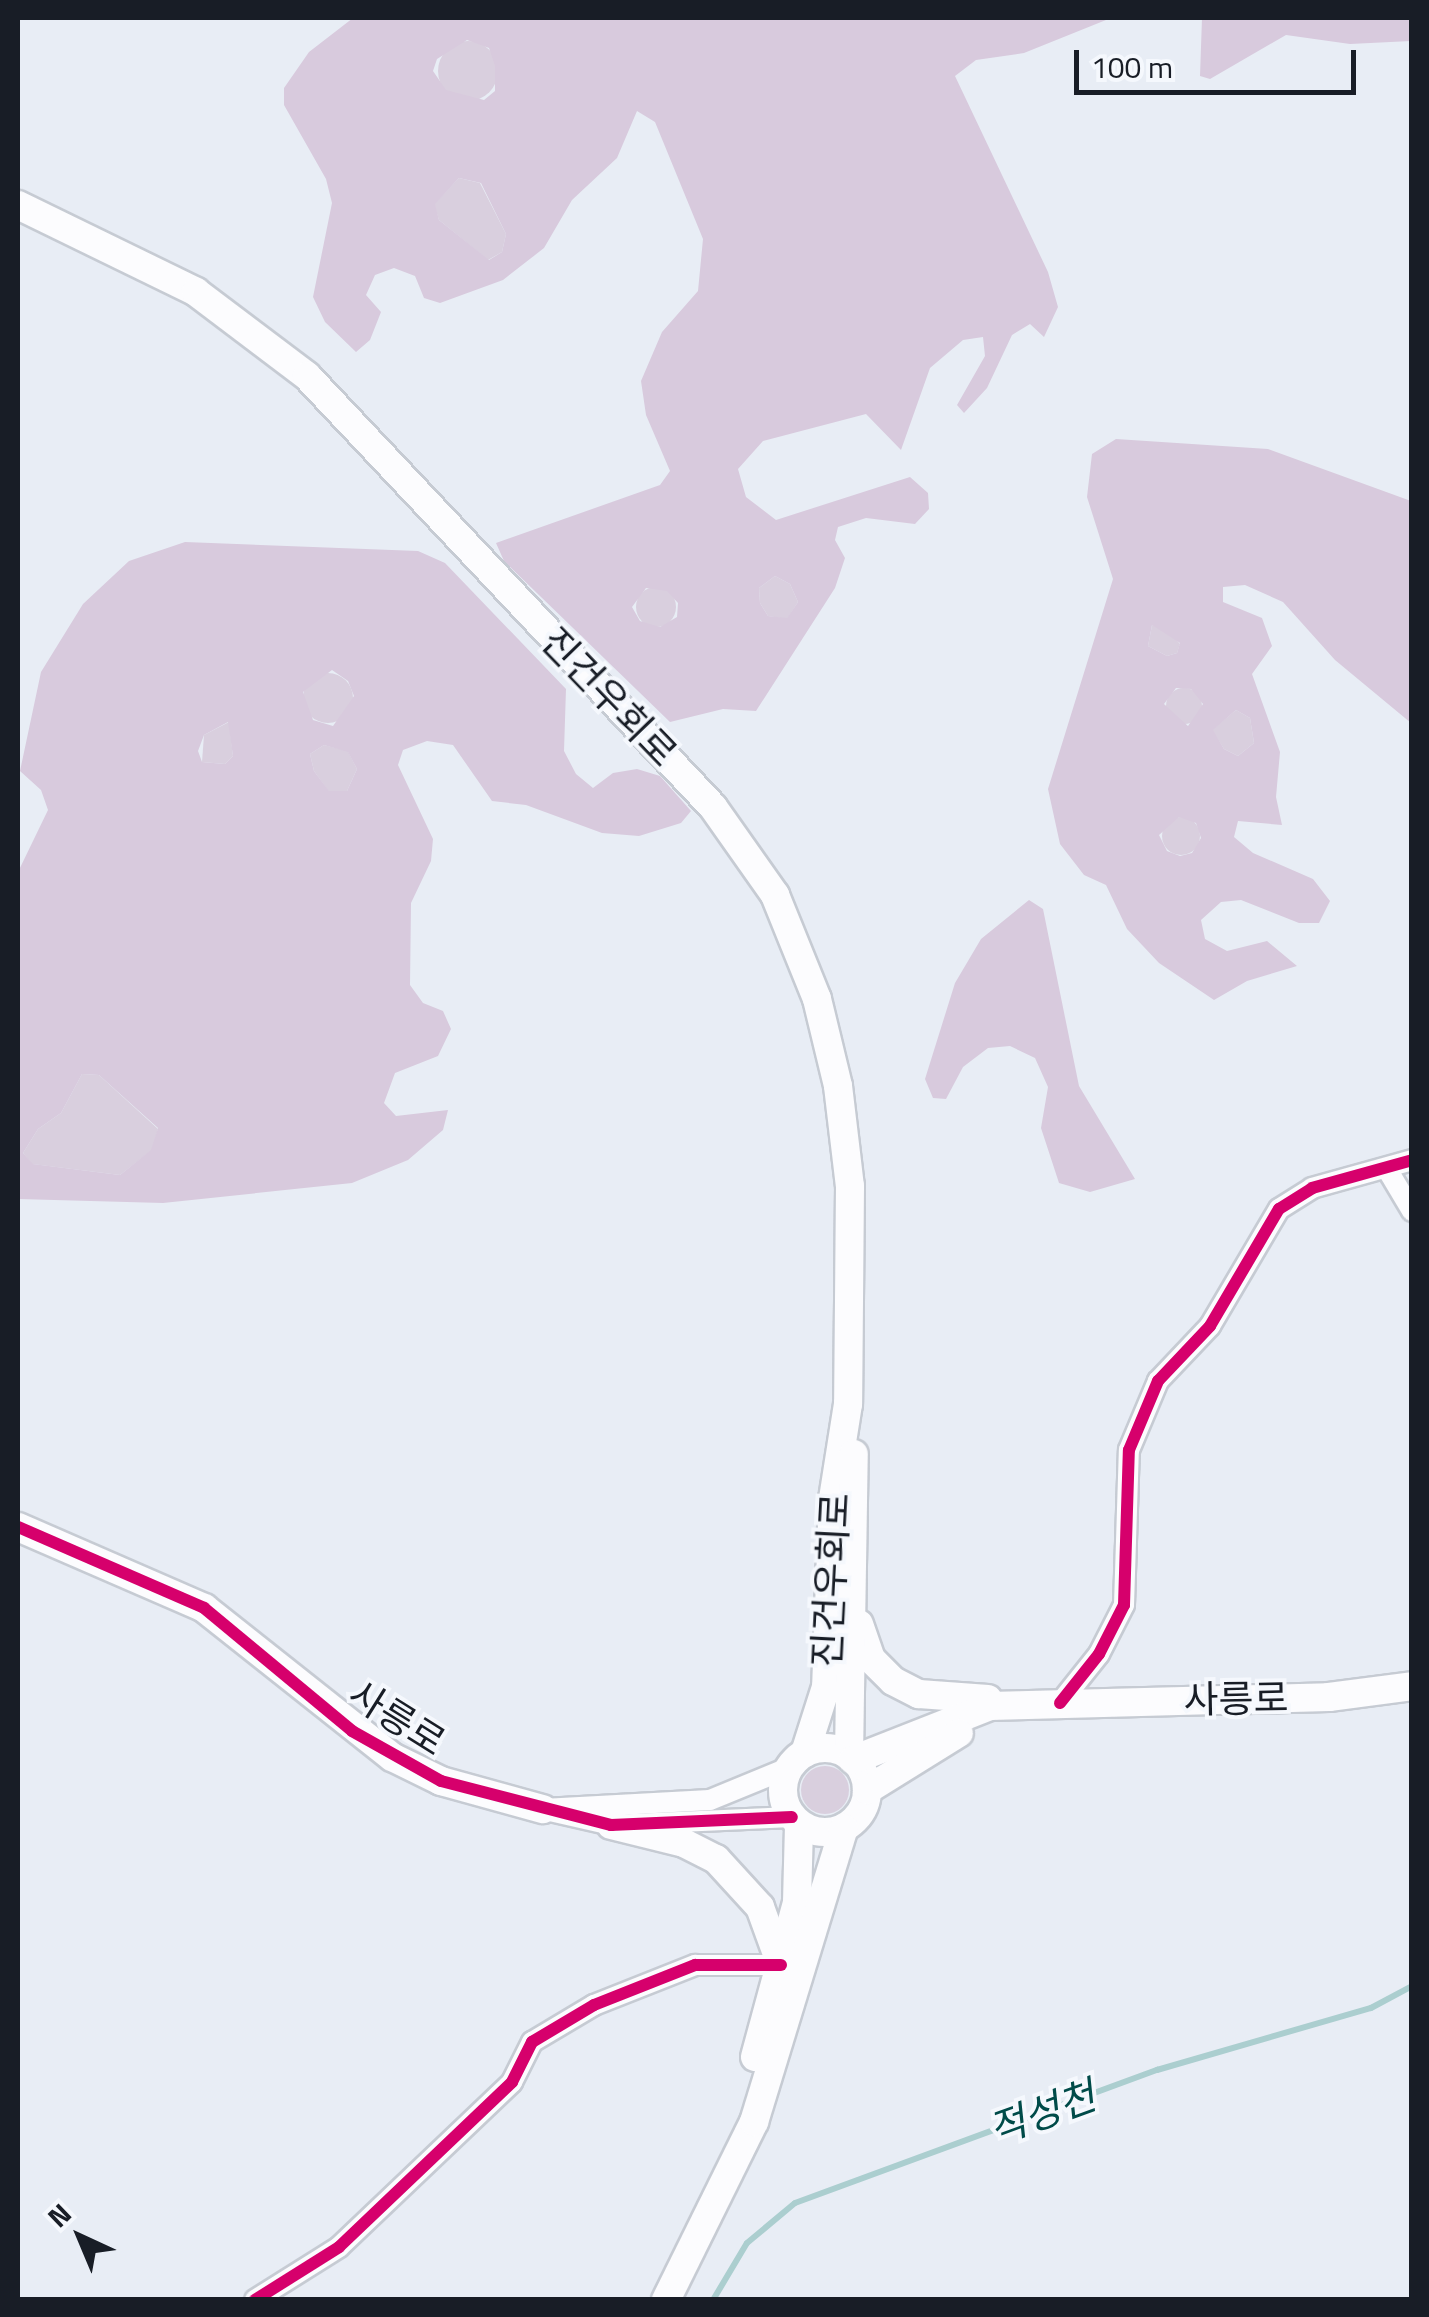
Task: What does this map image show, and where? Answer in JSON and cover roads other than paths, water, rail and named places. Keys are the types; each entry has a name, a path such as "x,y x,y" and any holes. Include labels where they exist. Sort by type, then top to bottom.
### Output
{"main road":[{"name":"진건우회로","path":"18,205 196,292 306,376 713,806 746,850 797,946 838,1086 850,1186 848,1404 833,1499 826,1687 796,1761"},
{"name":"진건우회로","path":"848,1404 854,1428 851,1758"},
{"name":"사릉로","path":"18,1527 204,1608 352,1732 392,1757 441,1781 544,1809"},
{"path":"852,1588 861,1638 893,1682 919,1694 1060,1703"},
{"name":"사릉로","path":"851,1758 990,1706 1329,1697 1412,1686"},
{"name":"사릉로","path":"867,1790 970,1727 1060,1703"},
{"path":"828,1748 851,1758 867,1790 856,1818 844,1828 814,1832 796,1821 783,1799 796,1761 828,1748"},
{"path":"734,2155 738,2115 798,1902 796,1821"},
{"path":"611,1825 684,1842 716,1859 760,1907 781,1966"},
{"path":"666,2300 688,2266 734,2155 754,2122 844,1828"}],"street":[{"path":"1060,1703 1098,1654 1124,1605 1129,1450 1158,1381 1210,1326 1279,1209 1312,1188 1412,1160"},
{"path":"1387,1169 1412,1212"},
{"name":"사릉로","path":"544,1809 710,1800 796,1761"},
{"name":"사릉로","path":"544,1809 611,1825 796,1821"},
{"path":"255,2300 339,2248 512,2082 532,2042 594,2005 695,1965 781,1966"}],"waterway":[{"name":"적성천","path":"713,2300 747,2243 795,2203 1157,2070 1371,2008 1412,1986"}]}
